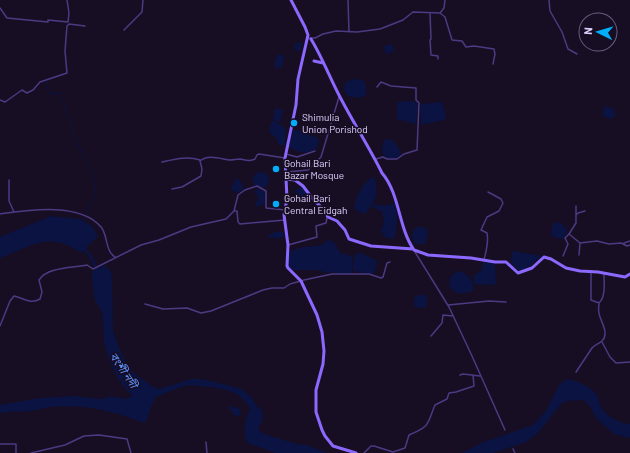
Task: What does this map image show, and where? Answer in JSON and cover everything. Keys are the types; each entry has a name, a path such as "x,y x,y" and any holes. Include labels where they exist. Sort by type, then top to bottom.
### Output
{"street":[{"path":"0,100 5,102 22,90 27,93 33,90 40,82 67,73 65,51 66,29 69,13 67,0"},
{"path":"124,30 142,12 143,0"},
{"path":"291,0 308,33 309,38 317,48 339,96 382,172 387,178 404,228 414,249 448,305 505,430"},
{"path":"348,0 349,32"},
{"path":"440,13 444,8 445,0"},
{"path":"549,0 550,11 562,32 568,49 577,54"},
{"path":"0,8 7,18 48,22 48,20 85,26"},
{"path":"309,38 336,31 349,32 380,29 403,20 411,12 440,13 445,17 452,40 462,41 466,47 474,46 494,49 495,54 493,64"},
{"path":"430,13 431,39 429,43 431,55 438,56 438,59"},
{"path":"309,38 298,79 295,111 285,158 287,199 284,220 288,245 287,262 288,268 301,281 317,315 324,342 323,364 316,390 316,412 325,436 333,446 356,453"},
{"path":"314,61 324,63"},
{"path":"375,159 384,157 387,159 398,159 404,154 418,149 419,103 416,100 416,88 391,86 381,82 378,87"},
{"path":"285,172 308,170 321,157 339,96"},
{"path":"286,154 297,157 315,151"},
{"path":"162,162 183,158 200,160 215,157 250,161 255,159 258,154 285,158"},
{"path":"172,189 182,187 201,176 202,169 200,160"},
{"path":"286,179 295,180 303,186 312,198 323,208 328,217 339,223 345,230 348,238 371,246 414,249 428,255 506,262 519,273 532,268 544,257 572,269 625,277 630,274"},
{"path":"9,180 9,201 14,212"},
{"path":"0,326 10,301 14,296 28,302 35,302 40,299 42,292 39,280 45,274 57,269 87,265 92,269 97,268 115,257 141,245 159,240 191,227 224,220 234,211 238,195 245,190 257,186 266,191 266,208 285,210"},
{"path":"484,260 488,238 487,233 481,230 487,217 500,211 503,203 501,199 488,192"},
{"path":"562,256 568,244 565,238 575,226 576,206"},
{"path":"0,214 43,210 66,210 78,213 96,222 102,227 111,253 115,257"},
{"path":"234,211 237,212 238,222 240,224 284,220"},
{"path":"576,215 585,211"},
{"path":"288,245 317,237 316,226 326,223 328,217"},
{"path":"569,234 580,243 597,241 609,244 630,241"},
{"path":"580,243 580,255"},
{"path":"624,243 627,246 630,245"},
{"path":"145,304 163,309 187,308 200,314 263,290 284,288 290,284 332,274 369,274 381,278 383,277 388,262 390,262"},
{"path":"591,272 591,300 599,303"},
{"path":"576,372 592,348 602,342 604,338 604,326 599,314 599,303 602,300 604,290 604,273"},
{"path":"448,305 489,301 506,302"},
{"path":"431,336 442,323 443,314 453,316"},
{"path":"602,342 610,357 616,363 630,362"},
{"path":"460,375 480,376"},
{"path":"364,453 372,446 393,452 405,448 410,435 426,427 435,405 447,399 449,393 474,386 473,375"},
{"path":"31,453 65,445 84,436 99,435 127,439 131,453"},
{"path":"206,442 207,453"},
{"path":"0,444 16,444 16,453"},
{"path":"513,449 515,453"}],"water":[{"path":"300,42 302,43 301,50 295,51 294,45"},
{"path":"392,44 394,51 386,54 384,47"},
{"path":"278,54 283,55 284,61 281,68 275,68 275,60"},
{"path":"353,79 363,80 366,85 366,95 360,98 348,96 344,91 345,83"},
{"path":"413,101 418,104 416,124 397,119 398,102"},
{"path":"442,102 446,117 444,120 421,125 421,104"},
{"path":"605,106 614,109 615,115 613,118 609,119 602,115"},
{"path":"275,108 283,110 280,123 273,119"},
{"path":"272,120 286,129 284,146 278,144 277,139 269,132"},
{"path":"293,130 297,130 318,138 319,144 317,148 313,151 303,152 289,146"},
{"path":"389,139 395,142 402,155 392,158 385,157 382,151 382,146 384,140"},
{"path":"261,172 268,177 269,180 264,187 261,188 254,183 253,180 258,173"},
{"path":"374,177 376,193 374,202 364,214 354,209 355,205 363,186"},
{"path":"236,178 240,180 244,189 238,193 231,188"},
{"path":"302,186 308,193 303,197 298,196 295,192 295,190"},
{"path":"257,189 264,191 265,194 264,204 257,207 255,205 258,195 254,192"},
{"path":"395,203 397,216 395,237 389,239 384,236 381,231 384,222 382,212 373,207 374,204 383,206"},
{"path":"51,216 79,219 92,226 98,236 81,253 70,246 49,242 40,243 0,258 0,237"},
{"path":"556,222 562,224 567,232 563,239 551,235 552,226"},
{"path":"417,227 427,229 428,233 425,244 415,244 412,238 413,231"},
{"path":"275,232 283,232 285,236 278,239 269,237 268,235"},
{"path":"328,240 334,243 340,253 352,256 352,273 328,273 318,270 292,270 288,266 288,256 290,251 303,247 322,245"},
{"path":"512,251 542,256 529,267 519,271 511,263"},
{"path":"362,253 377,261 375,272 372,274 353,271 355,254"},
{"path":"483,261 495,263 496,284 474,284 473,276 481,271"},
{"path":"105,265 111,272 112,278 113,330 118,346 129,368 133,372 153,387 159,389 192,379 201,379 242,389 252,398 258,408 262,410 263,419 259,426 259,430 264,434 300,445 304,444 327,453 275,453 247,443 245,426 246,418 250,410 244,397 236,391 230,389 207,385 188,385 156,397 146,422 141,422 107,411 73,406 49,407 31,411 0,413 0,405 40,398 75,396 100,399 111,396 125,399 133,396 123,385 114,371 105,347 102,312 95,299 92,272"},
{"path":"460,271 470,278 474,290 466,293 453,291 449,285 450,278 453,274"},
{"path":"419,295 427,295 426,307 415,307 415,297"},
{"path":"567,379 579,382 591,389 597,395 601,407 610,417 630,424 630,438 614,434 596,418 586,402 582,400 567,401 561,404 538,433 526,442 493,453 462,453 481,443 533,425 546,411 559,385"},
{"path":"229,406 239,408 241,416 232,415 233,412 228,408"}],"waterway":[{"path":"46,79 49,93 61,93 60,97 66,106 66,112 70,118 77,142 93,176 96,196 89,205 88,212 84,214 82,218 84,222"},
{"name":"বংশী নদী","path":"82,247 90,255 97,269"},
{"name":"বংশী নদী","path":"191,384 217,386 236,392 241,395 250,405"}],"place":[{"name":"Shimulia Union Porishod","path":"294,123"},
{"name":"Gohail Bari Bazar Mosque","path":"276,169"},
{"name":"Gohail Bari Central Eidgah","path":"276,204"}]}
